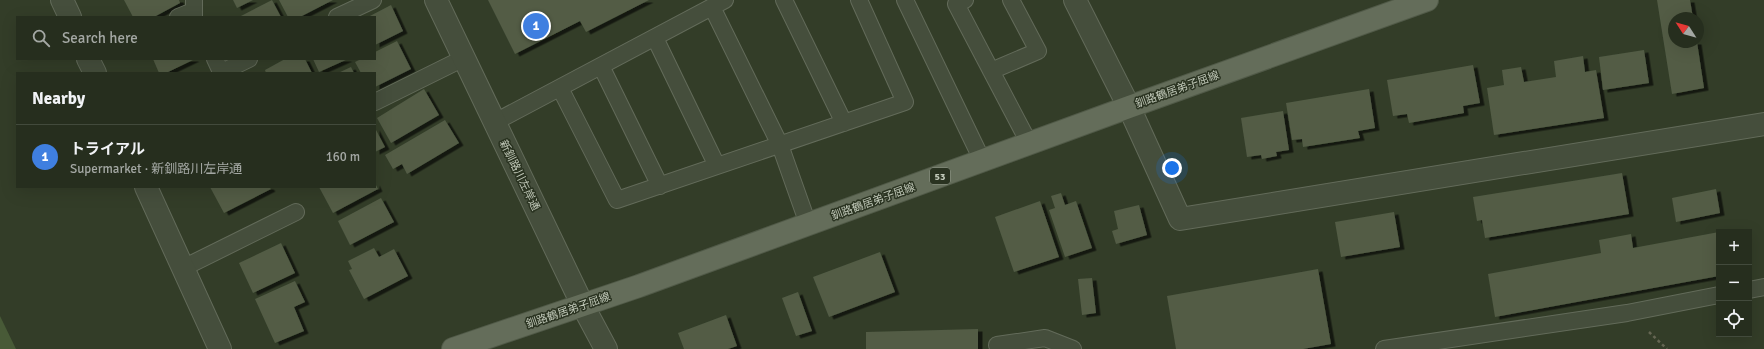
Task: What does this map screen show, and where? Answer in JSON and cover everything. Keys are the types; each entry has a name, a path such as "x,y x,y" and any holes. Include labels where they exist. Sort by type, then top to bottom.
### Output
{"main road":[{"name":"釧路鶴居弟子屈線","path":"453,349 583,306 982,160 1427,0"}],"street":[{"path":"62,0 70,16"},
{"name":"新釧路川左岸通","path":"436,0 583,306 606,349"},
{"path":"1075,0 1129,107 1180,219 1764,124"},
{"path":"88,60 94,72"},
{"path":"146,188 220,349"}],"lane":[{"path":"339,16 373,0"},
{"path":"784,0 844,123"},
{"path":"560,88 617,200 905,102 859,0"},
{"path":"905,0 982,160"},
{"path":"965,0 956,4 1029,143"},
{"path":"991,71 1038,51 1011,0"},
{"path":"495,122 718,3 780,145 808,224"},
{"path":"180,16 193,9"},
{"path":"654,38 717,166"},
{"path":"376,102 464,58"},
{"path":"219,68 246,60"},
{"path":"601,66 660,186"},
{"path":"183,268 296,212"},
{"path":"1752,289 1764,287"},
{"path":"1384,349 1627,313 1716,297"},
{"path":"997,345 1045,338 1073,349"}],"shaded area":[{"path":"0,316 16,349 0,349"}],"building":[{"path":"124,0 179,0 180,3 156,16 132,16"},
{"path":"233,0 253,0 237,8"},
{"path":"272,0 280,16 241,16"},
{"path":"279,0 333,0 302,16 287,16"},
{"path":"488,0 649,0 586,32 580,21 515,54"},
{"path":"1657,0 1690,0 1692,12 1668,12 1668,48 1698,48 1704,88 1672,94"},
{"path":"391,5 403,31 376,44 376,16 370,16"},
{"path":"397,41 411,69 376,86 376,72 360,72 355,62 359,60 376,60 376,52"},
{"path":"1644,50 1649,83 1603,90 1599,57"},
{"path":"1583,56 1585,72 1596,70 1604,118 1494,135 1487,88 1504,85 1502,70 1521,67 1524,82 1556,77 1554,61"},
{"path":"153,60 193,60 168,72 159,72"},
{"path":"283,60 306,60 312,72 266,72 265,70"},
{"path":"313,60 346,60 319,72"},
{"path":"1473,65 1480,103 1463,106 1464,113 1409,123 1407,114 1393,116 1387,80"},
{"path":"351,67 354,72 340,72"},
{"path":"424,89 439,115 391,143 377,118"},
{"path":"1369,89 1375,128 1358,131 1360,138 1303,147 1302,139 1292,140 1286,103"},
{"path":"1283,111 1289,150 1276,152 1277,156 1262,159 1261,155 1247,157 1241,118"},
{"path":"445,120 459,143 407,174 402,164 393,169 385,155"},
{"path":"376,130 385,147 376,152"},
{"path":"1622,173 1629,214 1485,238 1482,220 1477,221 1473,197"},
{"path":"376,185 378,189 333,213 320,188 376,188"},
{"path":"211,188 271,189 224,213"},
{"path":"1716,189 1720,213 1676,222 1672,198"},
{"path":"1061,193 1065,205 1076,201 1092,248 1065,257 1049,210 1055,208 1051,196"},
{"path":"381,198 394,222 350,245 338,221"},
{"path":"1040,201 1059,257 1014,272 995,217"},
{"path":"1139,205 1147,235 1116,244 1112,231 1118,229 1114,211"},
{"path":"1394,212 1400,247 1341,257 1335,222"},
{"path":"1716,233 1716,277 1495,317 1488,274 1601,253 1599,240 1631,234 1633,248"},
{"path":"281,243 295,273 253,293 239,263"},
{"path":"374,248 379,257 394,249 408,276 364,299 349,270 352,269 348,261"},
{"path":"880,252 895,292 829,317 813,277"},
{"path":"1318,269 1331,344 1303,349 1176,349 1167,296"},
{"path":"1092,278 1096,313 1082,315 1078,279"},
{"path":"295,281 305,302 294,307 304,331 275,343 255,299"},
{"path":"798,292 812,331 796,336 782,298"},
{"path":"726,315 737,346 728,349 684,349 678,333"},
{"path":"978,329 978,349 866,349 866,332"}],"place":[{"name":"トライアル","path":"536,26"}]}
